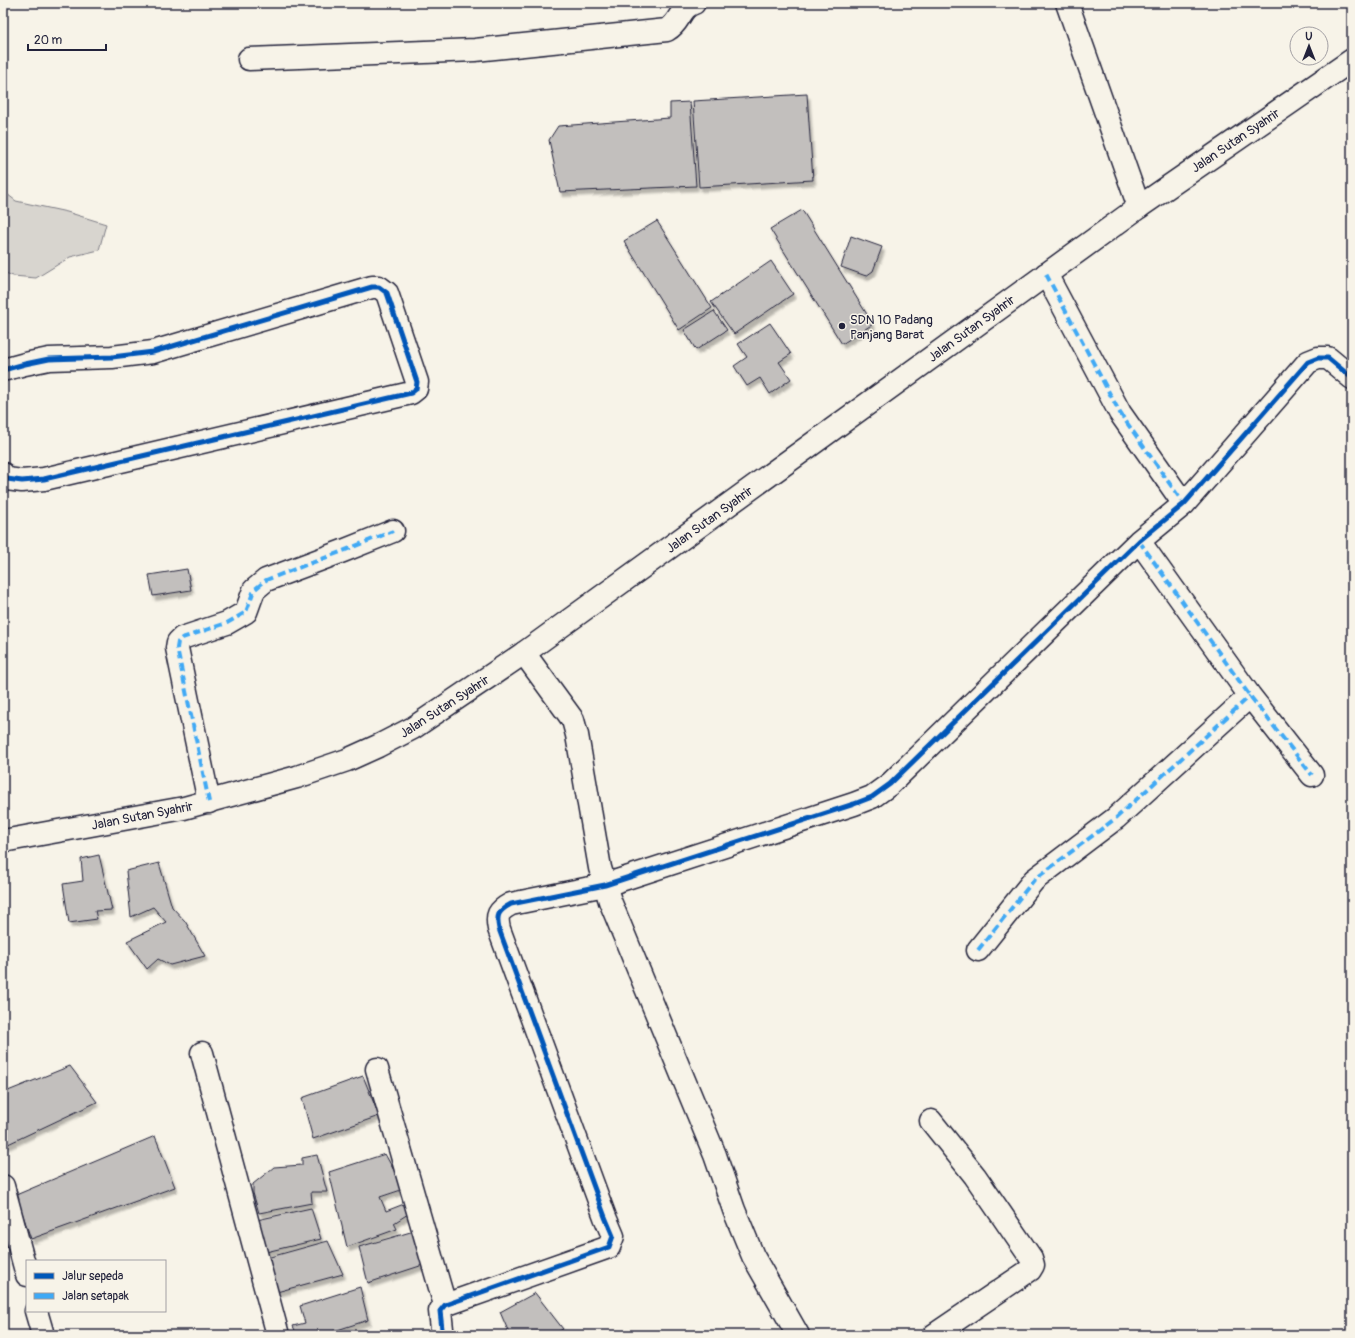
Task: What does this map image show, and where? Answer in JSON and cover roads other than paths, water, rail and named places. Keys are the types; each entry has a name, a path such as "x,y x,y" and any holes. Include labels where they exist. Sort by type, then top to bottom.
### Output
{"main road":[{"path":"249,59 475,50 667,30 674,26 686,6 694,3"},
{"path":"1067,3 1138,207"},
{"name":"Jalan Sutan Syahrir","path":"3,841 184,808 209,802 297,777 347,760 413,728 524,653 1138,207 1352,60"},
{"path":"1046,274 1120,413 1184,504"},
{"path":"3,370 49,359 112,357 153,352 372,287 379,287 387,293 417,382 416,389 411,393 44,479 22,481 7,480 3,474"},
{"path":"441,1335 442,1330 440,1311 445,1304 609,1246 613,1236 504,944 497,918 501,910 511,904 605,885 872,797 890,784 1139,541 1184,504 1308,362 1318,358 1328,358 1352,378"},
{"path":"209,802 177,648 178,642 182,638 227,623 246,612 254,590 266,580 393,531"},
{"path":"1139,541 1250,696 1312,775"},
{"path":"524,653 573,720 577,735 600,868 605,885 715,1155 753,1256 798,1335"},
{"path":"978,950 1034,880 1116,818 1250,696"},
{"path":"202,1053 278,1335"},
{"path":"377,1070 445,1304"},
{"path":"931,1122 975,1176 1031,1258 1032,1265 1030,1270 934,1335"},
{"path":"3,1186 26,1271"},
{"path":"36,1312 43,1335"}],"place":[{"name":"SDN 10 Padang Panjang Barat","path":"842,326"}]}
